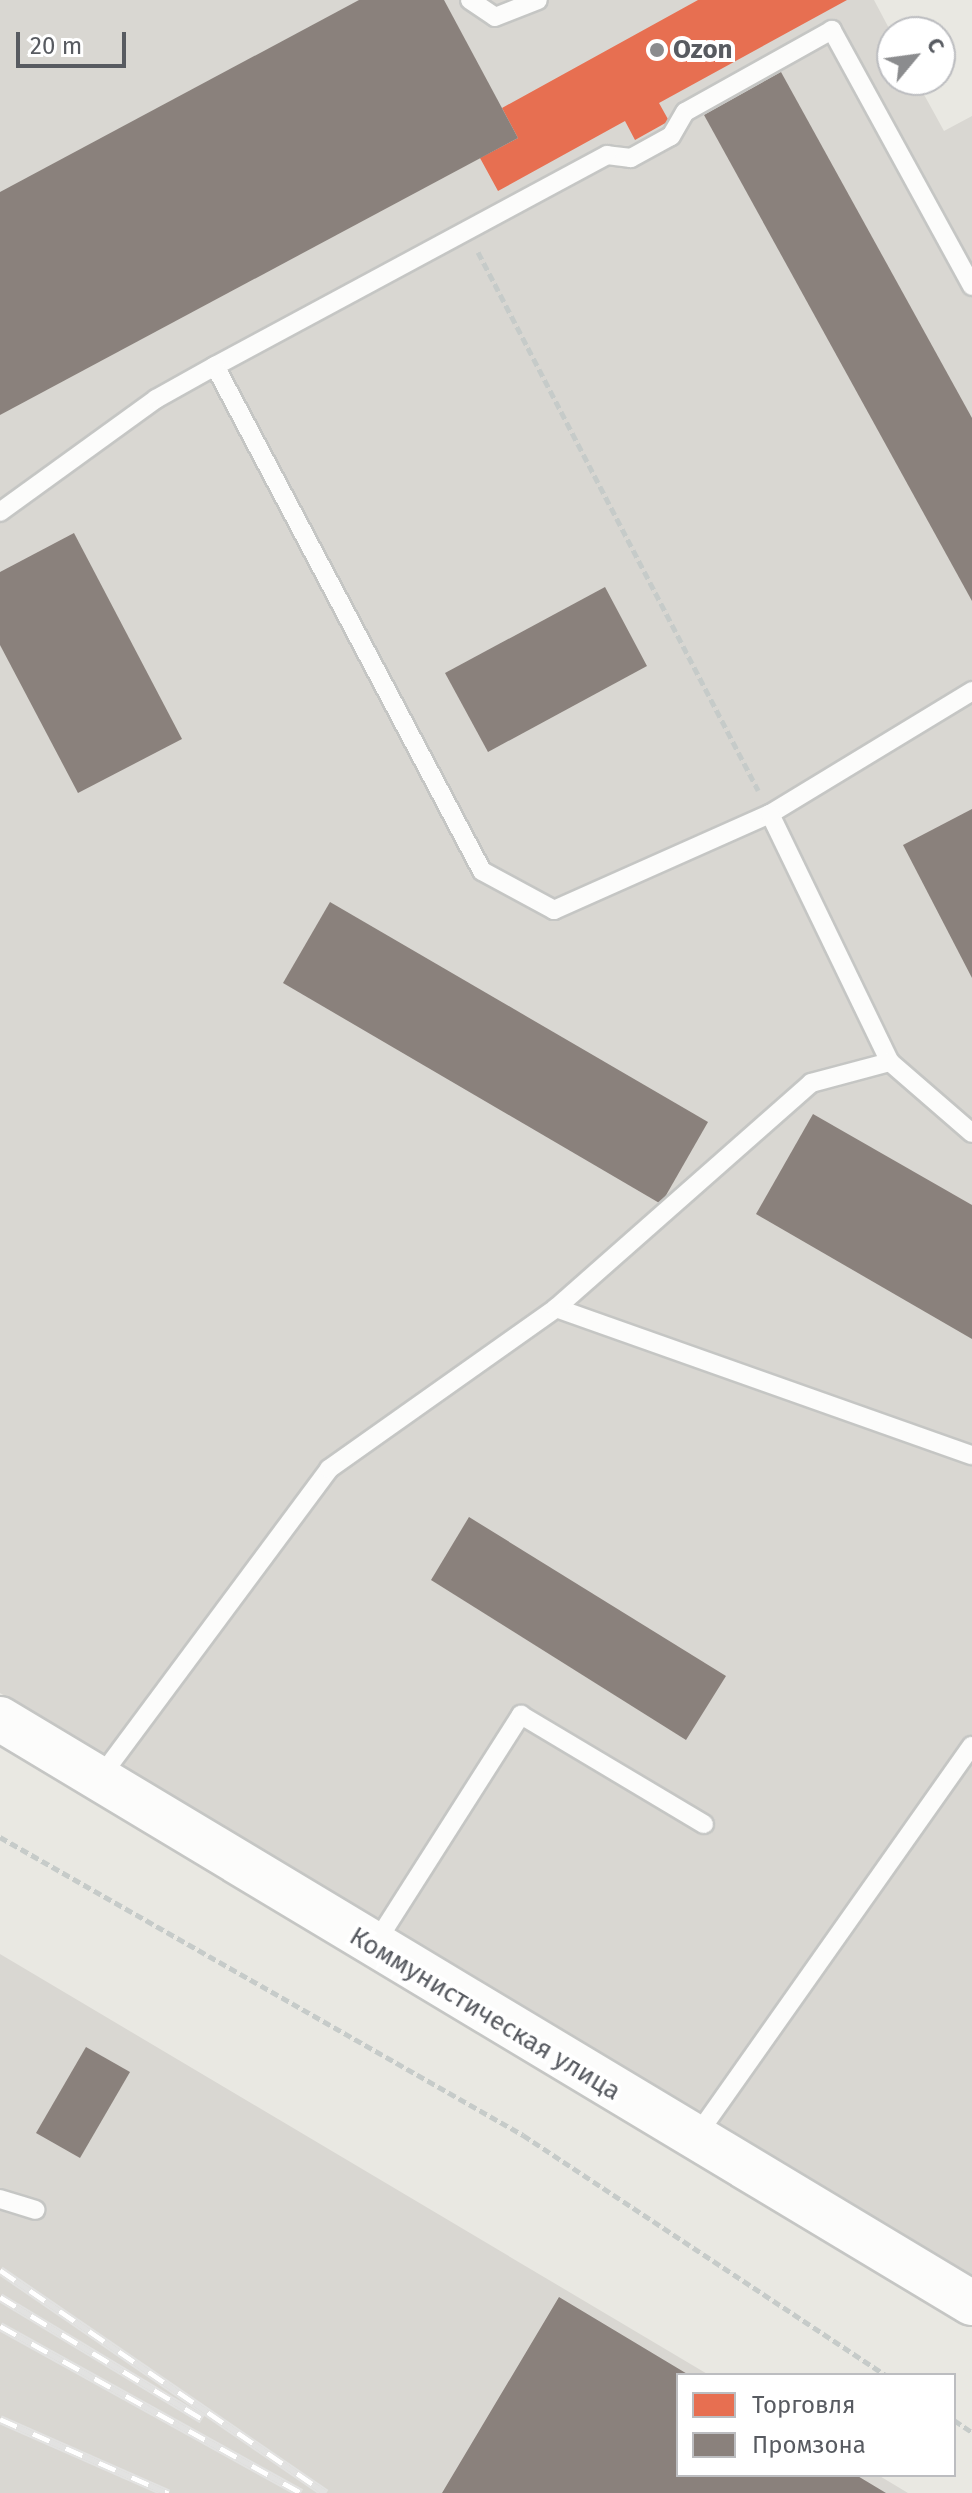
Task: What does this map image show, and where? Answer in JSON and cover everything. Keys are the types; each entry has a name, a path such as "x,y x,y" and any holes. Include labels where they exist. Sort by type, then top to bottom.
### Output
{"main road":[{"name":"Коммунистическая улица","path":"0,1719 694,2140 972,2303"}],"lane":[{"path":"470,0 495,17 538,0"},
{"path":"0,512 156,399 465,226 607,155 631,158 671,136 685,112 832,30 972,286"},
{"path":"215,366 482,871 554,910 770,814 972,691"},
{"path":"770,814 890,1062 972,1133"},
{"path":"99,1779 329,1469 556,1308 811,1083 890,1062"},
{"path":"556,1308 972,1455"},
{"path":"374,1946 521,1715 704,1824"},
{"path":"694,2140 972,1746"},
{"path":"0,2199 35,2210"}],"path":[{"path":"465,226 770,814"},
{"path":"0,1837 523,2135 882,2373"}],"shaded area":[{"path":"0,0 874,0 882,16 876,16 876,96 925,96 944,131 972,116 972,2278 0,1693"},
{"path":"0,1954 706,2373 676,2373 676,2477 881,2477 908,2493 0,2493"}],"building: Торговля":[{"path":"698,0 847,0 659,103 669,121 635,140 625,121 498,191 480,158 518,138 502,108"}],"building: Промзона":[{"path":"359,0 444,0 518,138 0,415 0,192"},
{"path":"781,72 972,418 972,601 704,115"},
{"path":"74,533 182,739 78,793 0,645 0,572"},
{"path":"605,587 647,666 488,752 445,673"},
{"path":"972,809 972,978 903,845"},
{"path":"330,902 708,1122 661,1204 283,983"},
{"path":"813,1114 972,1205 972,1339 756,1214"},
{"path":"469,1517 726,1676 686,1740 431,1580"},
{"path":"86,2047 130,2072 80,2158 36,2133"},
{"path":"559,2297 686,2373 676,2373 676,2477 859,2477 886,2493 442,2493"}],"railway":[{"path":"0,2270 326,2493"},
{"path":"0,2297 202,2419"},
{"path":"0,2326 301,2493"},
{"path":"0,2419 168,2493"}],"place":[{"name":"Ozon","path":"657,50"}]}
